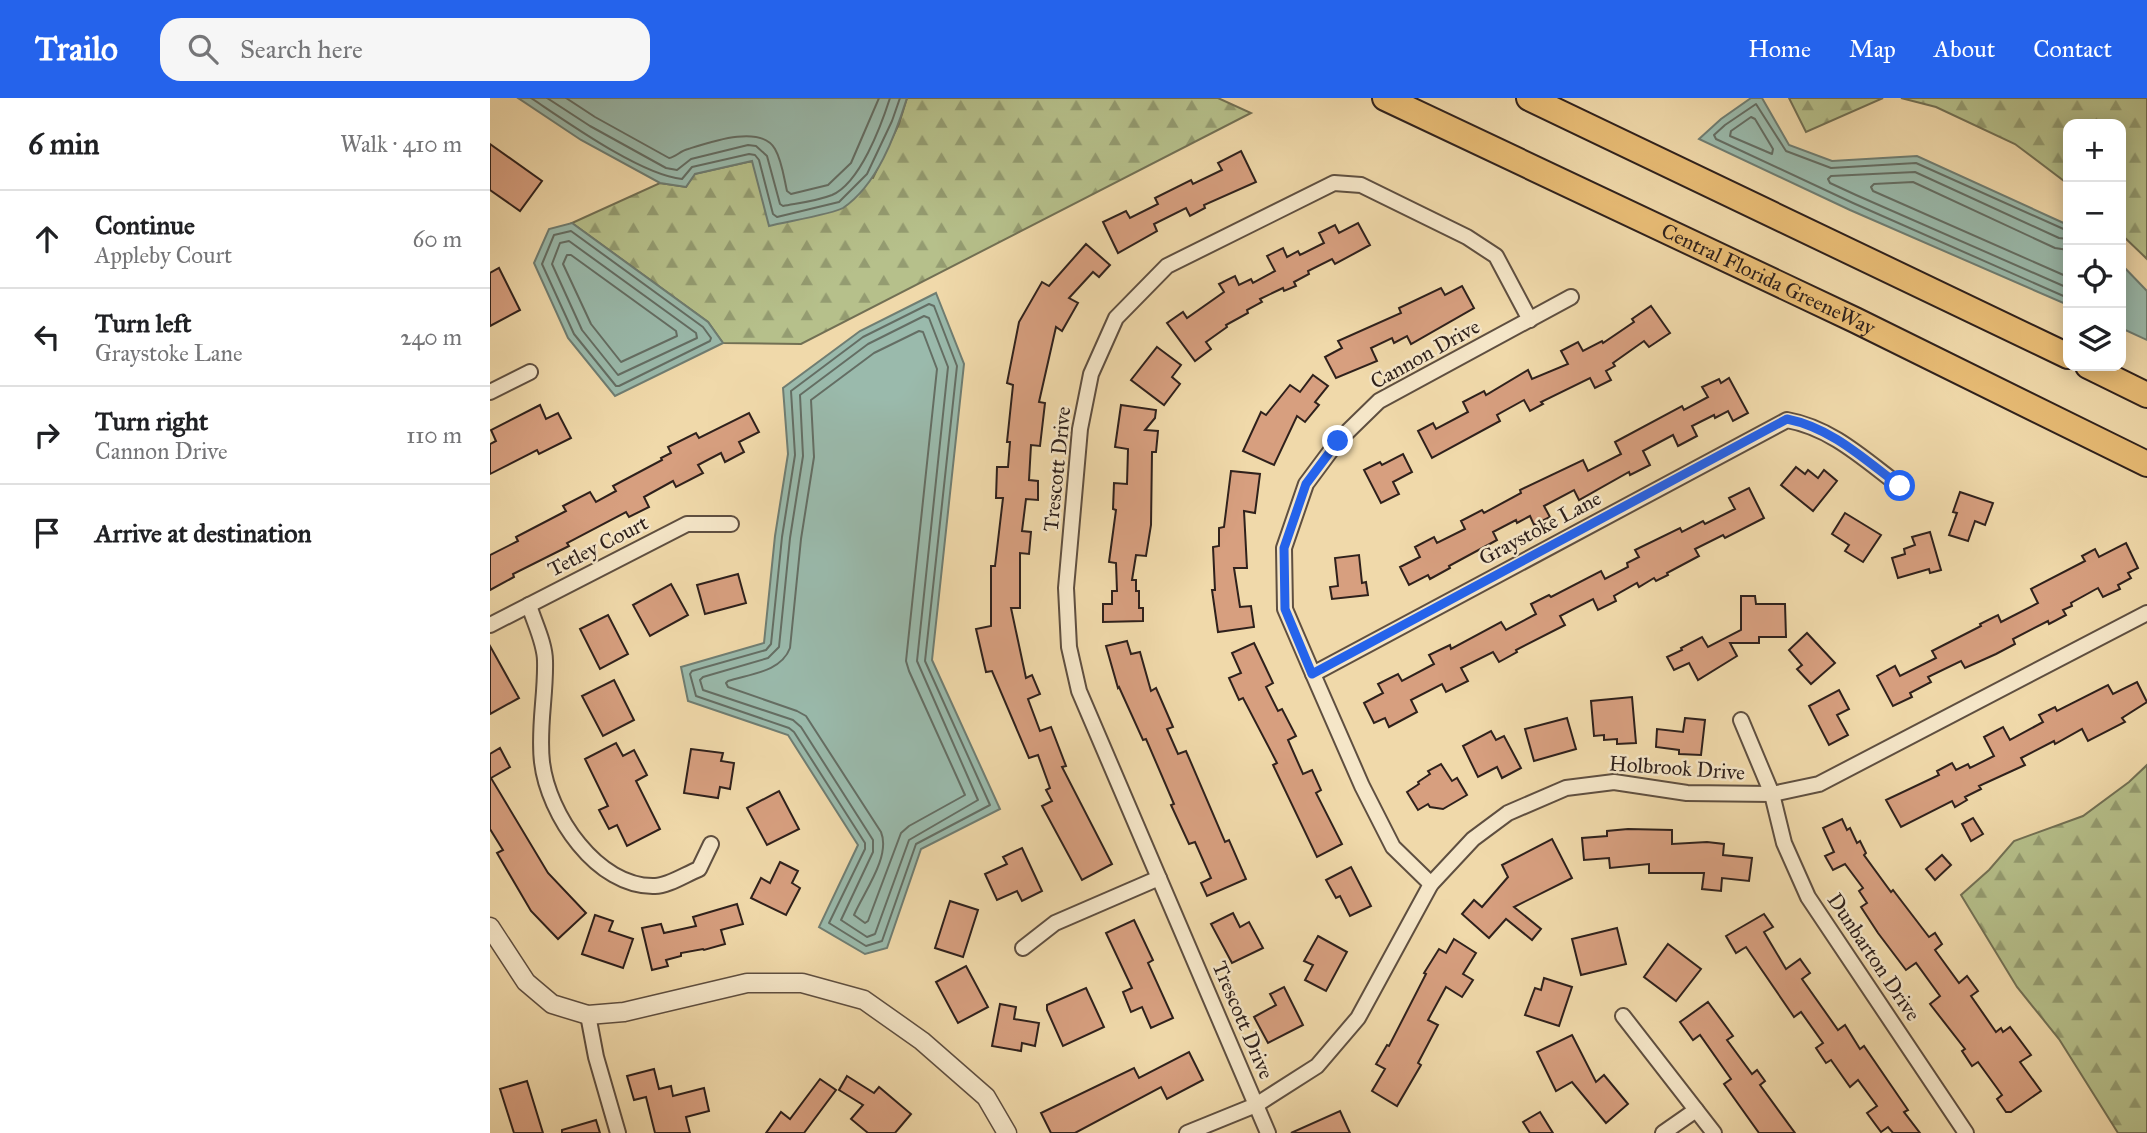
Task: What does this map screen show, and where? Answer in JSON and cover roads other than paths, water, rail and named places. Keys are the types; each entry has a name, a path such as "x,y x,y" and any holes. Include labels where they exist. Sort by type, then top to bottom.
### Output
{"highway":[{"name":"Central Florida GreeneWay","path":"1385,98 1855,320 2147,464"},
{"path":"1529,98 2063,354"},
{"path":"2098,371 2147,396"}],"street":[{"name":"Trescott Drive","path":"1256,1105 1079,691 1069,647 1066,588 1080,429 1091,374 1116,318 1167,266 1334,183 1361,184 1455,231 1496,256 1530,320"},
{"name":"Cannon Drive","path":"1431,884 1392,847 1312,674 1285,609 1284,548 1306,484 1338,441 1379,401 1571,297"},
{"path":"490,392 530,372"},
{"name":"Graystoke Lane","path":"1312,674 1787,419 1806,423 1831,434 1900,486"},
{"name":"Tetley Court","path":"490,625 687,524 731,524"},
{"path":"529,605 545,659 542,763 551,797 567,829 600,867 631,883 657,887 699,869 711,844"},
{"name":"Holbrook Drive","path":"1187,1133 1256,1105 1317,1066 1358,1018 1431,884 1473,839 1508,813 1566,788 1614,782 1687,793 1772,794 1819,784 2147,613"},
{"name":"Dunbarton Drive","path":"1741,720 1772,794 1784,843 1808,897 1966,1133"},
{"path":"1023,948 1055,923 1159,878"},
{"path":"490,927 526,982 552,1004 588,1015 624,1012 747,983 802,983 864,1000 922,1041 986,1097 1007,1133"},
{"path":"588,1015 596,1057 618,1133"},
{"path":"1623,1016 1714,1133"},
{"path":"1256,1105 1268,1133"},
{"path":"1663,1133 1696,1110"}],"water":[{"path":"518,98 907,98 883,159 855,198 838,210 769,226 752,161 695,174 686,187 660,183 581,140"},
{"path":"1751,98 1762,98 1789,145 1832,161 1917,156 2063,223 2063,303 1850,210 1699,139"},
{"path":"572,223 708,322 723,343 615,396 568,338 534,263 549,229"},
{"path":"2126,269 2147,291 2147,340 2126,330"},
{"path":"936,293 964,364 932,660 1000,809 921,849 887,948 865,954 819,927 858,845 788,735 688,701 681,667 764,643 775,536 788,454 783,388 860,331"}]}
